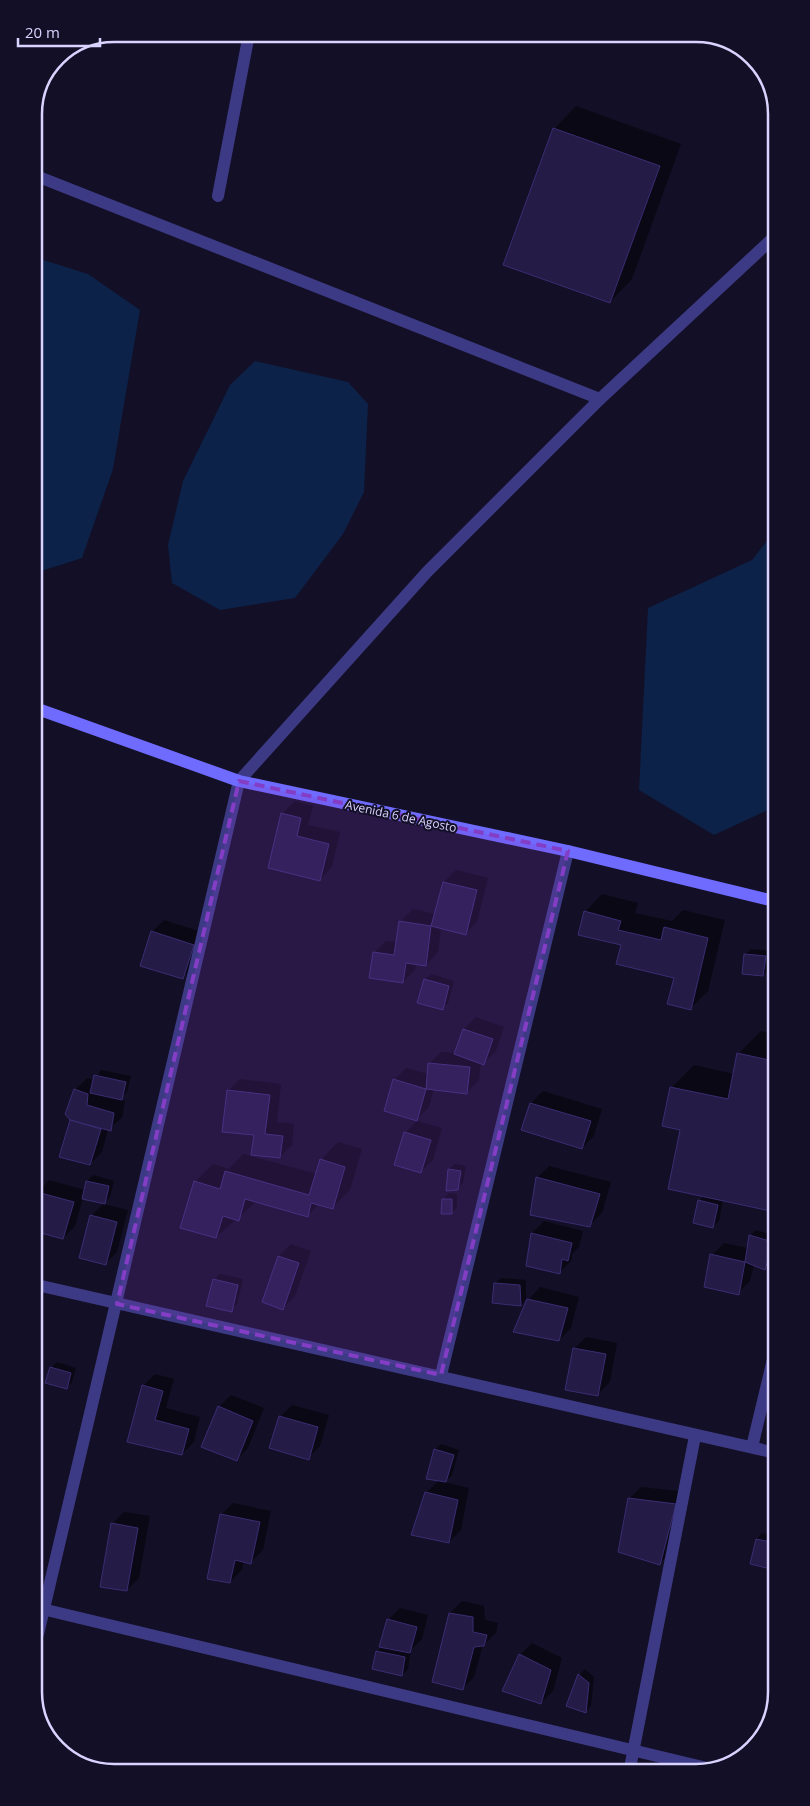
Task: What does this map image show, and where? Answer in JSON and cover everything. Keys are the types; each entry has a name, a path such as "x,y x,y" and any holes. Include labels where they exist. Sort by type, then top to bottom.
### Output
{"street":[{"path":"218,196 247,42"},
{"path":"43,179 600,399"},
{"path":"42,1605 117,1304 239,781 427,572 600,399 768,243"},
{"name":"Avenida 6 de Agosto","path":"43,710 239,781 568,851 768,900"},
{"path":"441,1375 568,851"},
{"path":"42,1286 441,1375 696,1436 768,1451"},
{"path":"752,1447 768,1380"},
{"path":"631,1764 696,1436"},
{"path":"42,1609 690,1764"}],"highlighted area":[{"path":"239,781 568,851 441,1375 117,1304"}],"water":[{"path":"43,260 88,274 140,310 113,469 82,558 43,571"},
{"path":"255,361 348,382 368,404 364,492 343,534 295,598 220,610 172,583 168,545 183,481 230,385"},
{"path":"768,539 768,810 714,835 639,790 648,608 752,560"}],"building":[{"path":"553,128 660,166 610,303 503,265"},
{"path":"281,813 301,818 297,836 329,844 320,881 268,868"},
{"path":"443,882 477,890 466,935 431,926"},
{"path":"584,911 621,921 618,930 661,940 664,927 708,938 691,1010 667,1004 674,978 616,964 621,945 578,935"},
{"path":"399,921 431,926 426,966 406,963 403,983 369,978 373,952 394,955"},
{"path":"151,931 194,945 183,979 140,966"},
{"path":"744,954 766,956 763,976 742,974"},
{"path":"424,979 449,986 443,1010 417,1003"},
{"path":"463,1029 493,1039 484,1065 454,1054"},
{"path":"737,1053 768,1060 768,1210 668,1189 680,1130 662,1126 670,1087 728,1099"},
{"path":"428,1063 470,1067 467,1094 426,1089"},
{"path":"94,1075 126,1082 122,1100 90,1093"},
{"path":"393,1079 426,1089 417,1121 384,1111"},
{"path":"74,1089 88,1094 87,1105 114,1113 111,1131 70,1120 65,1114"},
{"path":"227,1090 270,1095 265,1134 283,1136 280,1158 251,1155 254,1135 222,1132"},
{"path":"530,1103 591,1121 582,1149 521,1130"},
{"path":"70,1120 101,1129 90,1165 59,1157"},
{"path":"404,1132 431,1140 421,1173 394,1165"},
{"path":"320,1159 345,1167 333,1209 311,1203 308,1217 245,1199 239,1221 223,1216 216,1238 180,1228 194,1181 220,1189 225,1171 309,1195"},
{"path":"448,1169 461,1171 458,1190 446,1191"},
{"path":"536,1177 600,1194 590,1227 530,1215"},
{"path":"86,1181 109,1186 105,1204 82,1199"},
{"path":"42,1193 74,1202 63,1239 42,1233"},
{"path":"442,1199 452,1199 452,1214 441,1214"},
{"path":"698,1200 718,1205 713,1228 693,1223"},
{"path":"90,1215 117,1222 106,1265 79,1258"},
{"path":"531,1233 572,1243 568,1261 562,1259 560,1274 526,1266"},
{"path":"749,1235 768,1241 768,1260 765,1270 745,1262"},
{"path":"710,1254 745,1262 739,1295 704,1287"},
{"path":"278,1256 299,1263 283,1310 262,1302"},
{"path":"213,1279 238,1285 232,1312 206,1306"},
{"path":"494,1283 520,1285 521,1306 492,1303"},
{"path":"527,1299 568,1308 559,1341 513,1332"},
{"path":"573,1348 606,1354 598,1396 565,1390"},
{"path":"50,1367 71,1373 67,1389 45,1383"},
{"path":"142,1385 163,1391 155,1420 189,1429 182,1455 127,1442"},
{"path":"218,1406 253,1421 237,1461 201,1447"},
{"path":"279,1416 318,1427 309,1460 269,1448"},
{"path":"434,1449 454,1455 446,1482 426,1479"},
{"path":"425,1492 458,1500 449,1543 411,1535"},
{"path":"628,1498 676,1504 660,1565 618,1552"},
{"path":"220,1514 260,1522 251,1564 235,1560 230,1583 207,1579"},
{"path":"111,1523 138,1528 127,1591 100,1587"},
{"path":"756,1539 768,1541 768,1568 750,1564"},
{"path":"449,1613 473,1617 473,1632 487,1635 484,1646 474,1647 463,1690 432,1682"},
{"path":"387,1619 417,1627 410,1653 379,1647"},
{"path":"376,1651 405,1657 402,1676 372,1669"},
{"path":"519,1654 551,1670 541,1704 502,1691"},
{"path":"578,1674 589,1683 586,1713 566,1706"}]}
